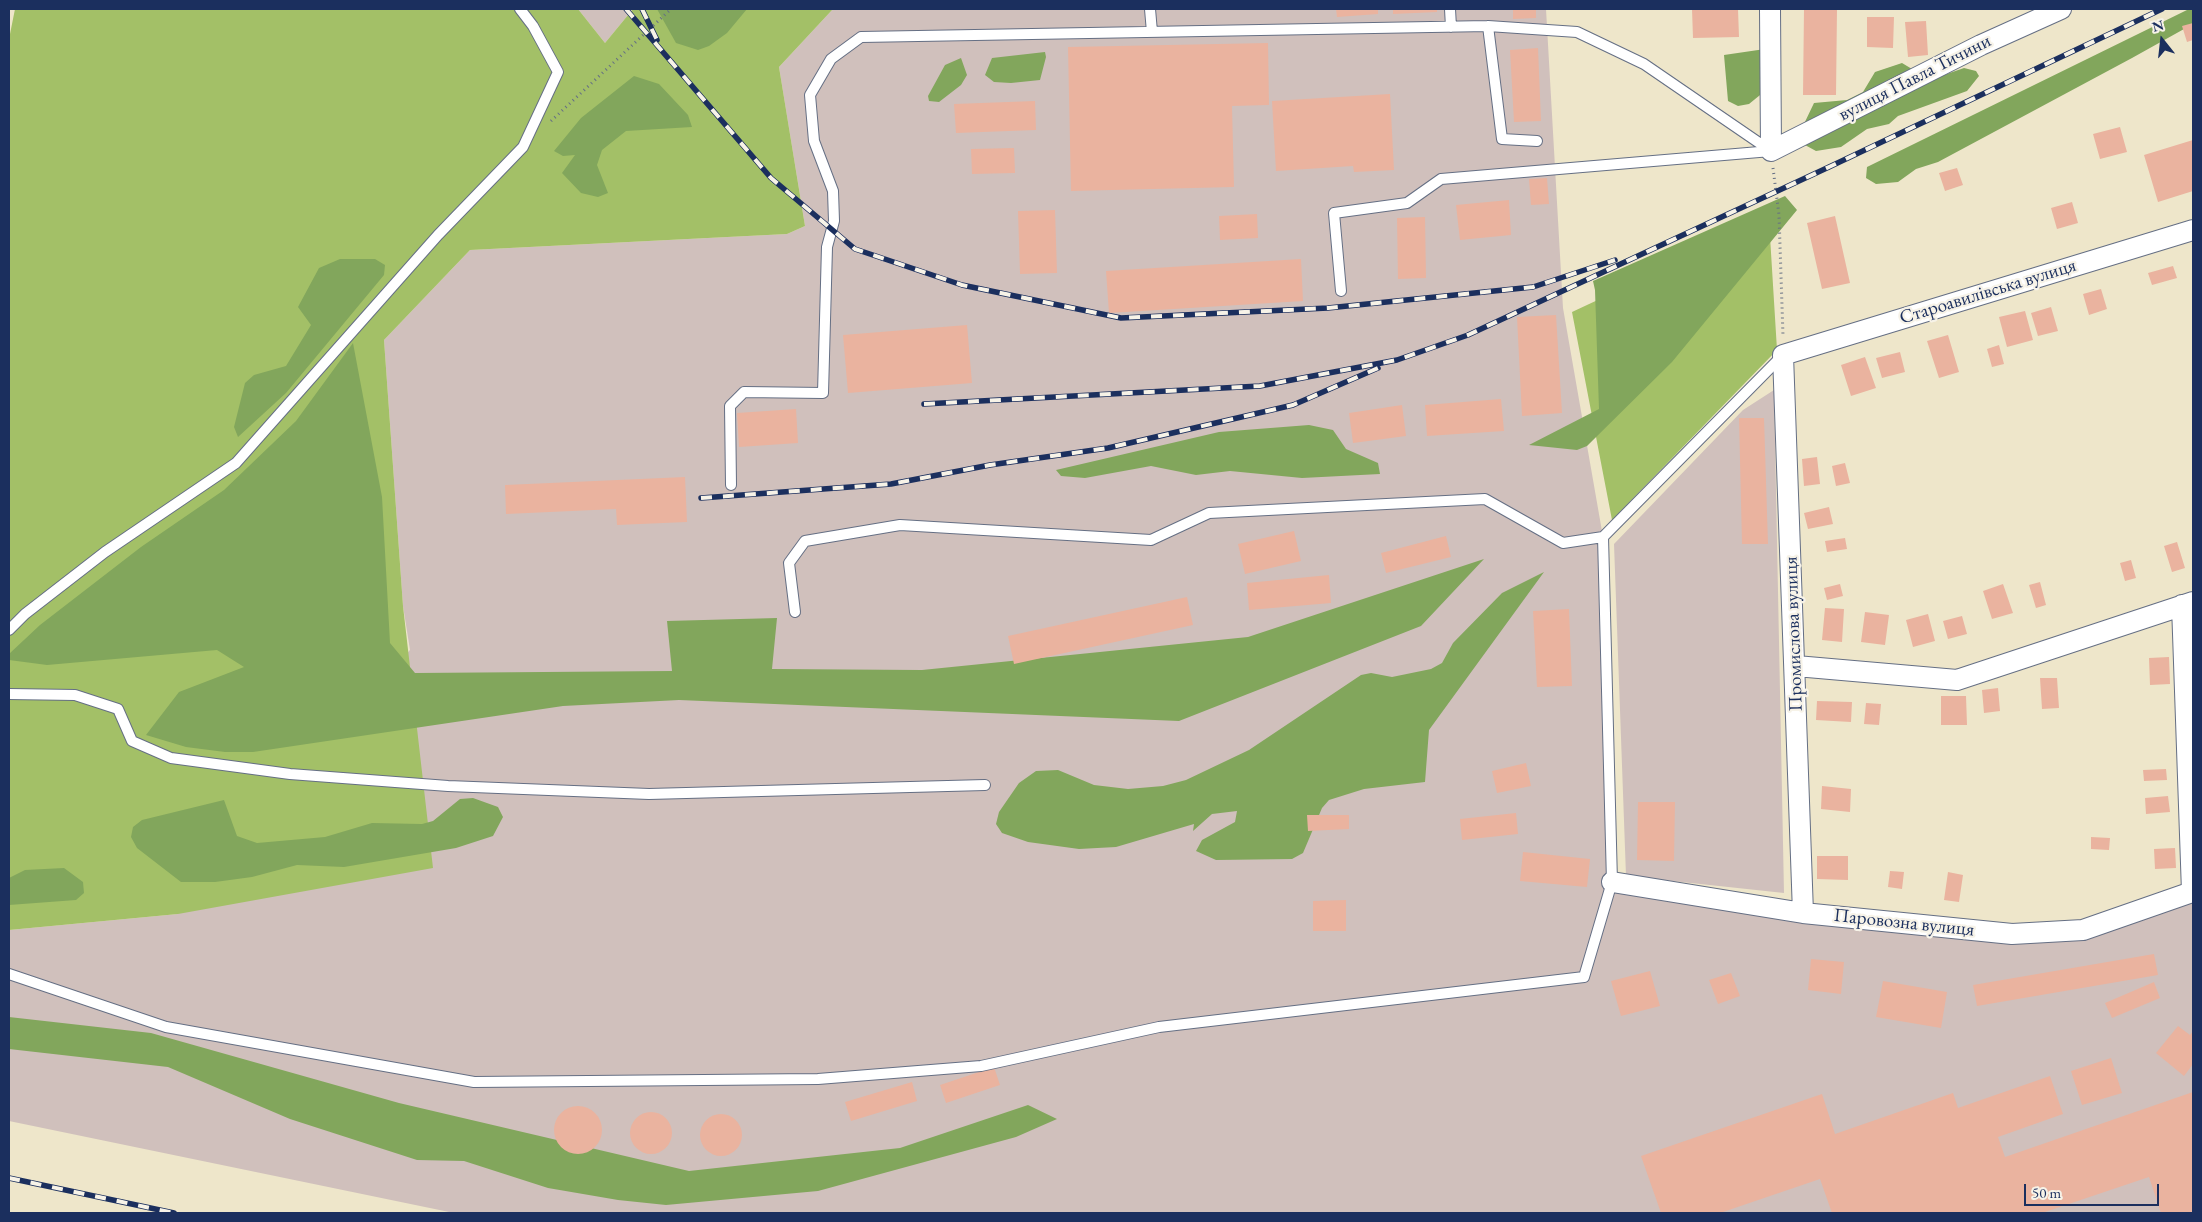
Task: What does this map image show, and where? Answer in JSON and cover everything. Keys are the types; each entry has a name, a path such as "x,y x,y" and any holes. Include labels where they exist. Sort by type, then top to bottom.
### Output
{"street":[{"path":"1770,9 1771,151"},
{"name":"вулиця Павла Тичини","path":"1771,151 1981,45 2060,9"},
{"name":"Староавилівська вулиця","path":"1783,355 2193,230"},
{"name":"Промислова вулиця","path":"1783,355 1796,666 1803,912"},
{"path":"1796,666 1957,680 2188,604 2192,892"},
{"name":"Паровозна вулиця","path":"1612,882 1803,912 2012,934 2083,930 2192,892"}],"lane":[{"path":"9,630 25,614 105,552 236,463 438,235 523,147 558,72 533,26 520,9"},
{"path":"1150,9 1152,32"},
{"path":"1450,9 1451,27"},
{"path":"731,485 730,406 744,392 823,393 827,247 834,221 833,191 814,141 810,95 831,58 861,38 1488,26 1576,32 1644,64 1771,151"},
{"path":"1488,26 1502,139 1537,141"},
{"path":"1341,291 1334,213 1407,203 1441,179 1771,151"},
{"path":"796,612 789,564 805,541 900,525 1151,540 1209,513 1485,499 1563,542 1603,538 1783,355"},
{"path":"9,974 166,1027 474,1082 818,1079 981,1066 1159,1027 1584,977 1612,882 1603,538"},
{"path":"9,694 75,695 118,709 132,741 171,758 290,774 448,786 649,794 985,785"}],"path":[{"path":"544,127 671,9"},
{"path":"1771,151 1780,215 1783,355"}],"shaded area":[{"path":"578,9 633,9 605,43"},
{"path":"833,9 1546,9 1563,308 1603,537 1612,882 1803,913 2083,930 2193,891 2193,1213 454,1213 9,1121 9,930 178,914 410,650 403,606 384,340 470,250 787,234 805,226 779,67"},
{"path":"1774,390 1784,893 1626,876 1614,544 1743,410"}],"green space":[{"path":"15,9 578,9 605,43 633,9 833,9 779,67 805,226 787,234 470,250 384,340 403,606 433,868 178,914 9,930 9,39"},
{"path":"657,9 747,9 727,33 709,46 698,50 676,43"},
{"path":"2189,9 2193,9 2193,24 1938,162 1916,169 1898,182 1876,184 1866,178 1867,167"},
{"path":"1765,49 1765,91 1749,104 1738,106 1728,101 1724,55"},
{"path":"1045,52 1046,57 1040,80 1011,83 994,82 985,75 992,58"},
{"path":"961,58 967,75 961,85 939,102 929,101 928,96 945,65"},
{"path":"1902,63 1922,75 1941,76 1964,68 1976,71 1979,76 1967,91 1898,116 1889,124 1867,129 1841,147 1816,151 1805,145 1803,126 1814,103 1847,100 1863,92 1875,72"},
{"path":"634,76 659,84 688,115 692,127 626,131 602,150 597,165 608,193 598,197 581,193 562,173 575,155 563,156 554,151 581,118"},
{"path":"1785,196 1797,210 1672,362 1587,446 1577,450 1529,445 1599,409 1595,290 1593,281"},
{"path":"1769,220 1777,350 1612,520 1572,312"},
{"path":"340,259 375,259 385,265 384,275 286,393 238,437 234,427 245,383 254,375 286,366 311,325 298,307 319,268"},
{"path":"353,343 382,497 390,643 415,673 672,671 667,621 777,618 772,669 922,670 1248,637 1484,559 1421,626 1179,721 679,700 563,706 253,752 225,752 186,747 146,735 179,692 244,667 217,650 47,665 9,660 9,654 40,625 141,547 224,490 296,421"},
{"path":"1309,425 1333,430 1346,449 1378,463 1380,474 1302,478 1230,471 1196,475 1151,466 1085,478 1061,476 1056,470 1219,432"},
{"path":"1544,572 1429,730 1425,782 1364,789 1329,800 1322,808 1303,853 1292,859 1216,860 1196,851 1202,840 1235,822 1237,811 1212,814 1193,831 1194,824 1116,847 1079,849 1028,842 1002,833 996,824 999,812 1019,783 1036,771 1058,770 1094,785 1128,789 1163,786 1186,780 1249,750 1361,675 1371,673 1392,677 1431,669 1442,663 1453,643 1502,593"},
{"path":"473,798 498,807 503,817 493,836 456,848 344,867 297,865 252,877 215,882 181,882 137,848 131,837 133,827 142,820 224,800 237,836 257,843 325,837 372,823 422,824 433,821 460,799"},
{"path":"64,868 83,882 84,893 76,900 9,905 9,878 25,870"},
{"path":"9,1017 151,1033 399,1103 689,1171 900,1148 1028,1105 1057,1119 1016,1137 818,1191 666,1205 618,1200 548,1188 464,1161 417,1160 290,1119 168,1067 9,1049"}],"building":[{"path":"1336,9 1378,9 1378,14 1337,17"},
{"path":"1393,9 1437,9 1437,12 1393,14"},
{"path":"1513,9 1536,9 1536,18 1513,19"},
{"path":"1692,9 1738,9 1739,37 1693,38"},
{"path":"1804,9 1837,9 1836,95 1803,95"},
{"path":"1867,17 1894,17 1893,48 1867,47"},
{"path":"1926,21 1928,55 1908,57 1905,22"},
{"path":"2193,23 2193,40 2187,42 2182,26"},
{"path":"1268,43 1269,105 1232,106 1234,187 1071,191 1068,47"},
{"path":"1538,48 1541,121 1514,122 1510,50"},
{"path":"1390,94 1394,170 1354,172 1353,166 1276,171 1272,101"},
{"path":"1035,101 1036,130 956,133 954,104"},
{"path":"2120,127 2127,152 2100,159 2093,134"},
{"path":"2193,140 2193,191 2158,202 2144,155"},
{"path":"1014,148 1015,173 972,174 971,149"},
{"path":"1957,168 1963,185 1945,191 1939,173"},
{"path":"1547,178 1549,204 1531,205 1529,179"},
{"path":"1509,200 1511,235 1460,240 1456,205"},
{"path":"2072,202 2078,223 2057,229 2051,208"},
{"path":"1055,210 1057,273 1020,274 1018,211"},
{"path":"1257,214 1258,238 1220,240 1219,216"},
{"path":"1835,216 1850,283 1822,289 1807,223"},
{"path":"1425,217 1426,278 1398,279 1397,218"},
{"path":"1301,259 1303,301 1109,313 1106,271"},
{"path":"2173,266 2177,278 2152,285 2148,273"},
{"path":"2101,289 2107,309 2089,315 2083,294"},
{"path":"2051,307 2058,331 2038,336 2031,313"},
{"path":"2025,311 2033,340 2007,347 1999,317"},
{"path":"1556,315 1562,413 1522,416 1517,317"},
{"path":"967,325 972,383 848,393 843,335"},
{"path":"1948,335 1959,372 1939,378 1927,341"},
{"path":"1999,345 2004,364 1992,367 1987,349"},
{"path":"1900,352 1905,372 1882,378 1876,358"},
{"path":"1865,357 1876,388 1851,396 1841,365"},
{"path":"1501,399 1504,431 1427,436 1425,405"},
{"path":"1402,405 1406,436 1353,443 1349,413"},
{"path":"796,409 798,443 739,447 737,413"},
{"path":"1739,418 1764,418 1768,544 1742,544"},
{"path":"1817,457 1820,484 1804,486 1802,459"},
{"path":"1845,463 1850,483 1836,486 1832,466"},
{"path":"685,477 687,522 617,525 616,509 506,514 505,485"},
{"path":"1829,507 1833,524 1808,529 1804,513"},
{"path":"1294,531 1301,561 1245,574 1238,544"},
{"path":"1446,536 1451,557 1386,573 1381,553"},
{"path":"1845,538 1847,549 1827,552 1825,541"},
{"path":"2177,542 2185,568 2172,572 2164,546"},
{"path":"2131,560 2136,578 2125,581 2120,563"},
{"path":"1329,575 1331,603 1249,610 1247,583"},
{"path":"2040,582 2046,605 2036,608 2029,585"},
{"path":"1840,584 1843,596 1827,600 1824,588"},
{"path":"2003,584 2013,613 1992,619 1983,591"},
{"path":"1187,597 1193,625 1014,664 1008,636"},
{"path":"1825,608 1844,609 1842,642 1822,640"},
{"path":"1569,609 1572,686 1537,687 1533,611"},
{"path":"1865,612 1889,615 1885,645 1861,642"},
{"path":"1928,614 1935,641 1913,647 1906,620"},
{"path":"1962,616 1967,634 1948,639 1943,621"},
{"path":"2169,657 2170,684 2150,685 2149,658"},
{"path":"2040,678 2057,678 2059,708 2042,709"},
{"path":"1998,688 2000,711 1984,713 1982,690"},
{"path":"1941,696 1966,696 1967,725 1941,725"},
{"path":"1817,701 1852,702 1851,722 1816,720"},
{"path":"1866,703 1881,704 1879,725 1864,724"},
{"path":"1526,763 1531,786 1497,793 1492,771"},
{"path":"2166,769 2167,780 2144,781 2143,770"},
{"path":"1822,786 1851,789 1850,812 1821,809"},
{"path":"2168,796 2170,812 2146,814 2145,798"},
{"path":"1638,802 1675,802 1674,861 1637,860"},
{"path":"1516,813 1518,834 1462,840 1460,819"},
{"path":"1307,815 1349,815 1349,829 1308,831"},
{"path":"2091,837 2110,838 2109,850 2091,849"},
{"path":"2175,848 2176,868 2155,869 2154,849"},
{"path":"1523,852 1590,859 1587,887 1520,881"},
{"path":"1817,856 1848,856 1848,880 1817,879"},
{"path":"1890,871 1904,872 1902,889 1888,887"},
{"path":"1948,872 1963,875 1959,902 1944,900"},
{"path":"1346,900 1346,931 1313,931 1313,901"},
{"path":"2154,954 2158,975 1977,1006 1973,985"},
{"path":"1811,959 1844,962 1841,994 1808,990"},
{"path":"1650,971 1660,1006 1621,1016 1611,981"},
{"path":"1731,973 1740,996 1718,1004 1709,980"},
{"path":"1883,981 1947,992 1941,1028 1876,1017"},
{"path":"2154,982 2160,998 2112,1018 2105,1003"},
{"path":"2178,1026 2190,1035 2193,1031 2193,1064 2184,1076 2156,1053"},
{"path":"2111,1058 2122,1093 2082,1105 2071,1071"},
{"path":"994,1067 1000,1085 946,1103 940,1085"},
{"path":"2050,1076 2063,1114 1998,1137 2005,1157 2193,1092 2193,1213 2161,1213 2149,1177 2042,1213 1832,1213 1820,1179 1720,1213 1661,1213 1641,1156 1822,1094 1835,1134 1953,1093 1958,1108"},
{"path":"912,1082 917,1101 851,1121 845,1102"},
{"path":"573,1106 583,1106 595,1113 602,1125 602,1135 595,1147 583,1154 573,1154 565,1150 558,1143 554,1135 554,1125 558,1117 565,1110"},
{"path":"655,1112 663,1115 669,1121 672,1133 669,1145 663,1151 647,1154 639,1151 633,1145 630,1129 633,1121 639,1115"},
{"path":"725,1114 733,1117 739,1123 742,1135 739,1147 733,1153 717,1156 709,1153 703,1147 700,1131 703,1123 709,1117"}],"railway":[{"path":"626,9 771,178 855,249 962,285 1121,318 1328,308 1533,287 1615,260"},
{"path":"642,9 657,40"},
{"path":"924,404 1260,386 1397,360 1468,335 2162,9"},
{"path":"701,498 891,484 990,465 1108,448 1293,405 1378,368"},
{"path":"9,1178 174,1213"}]}
